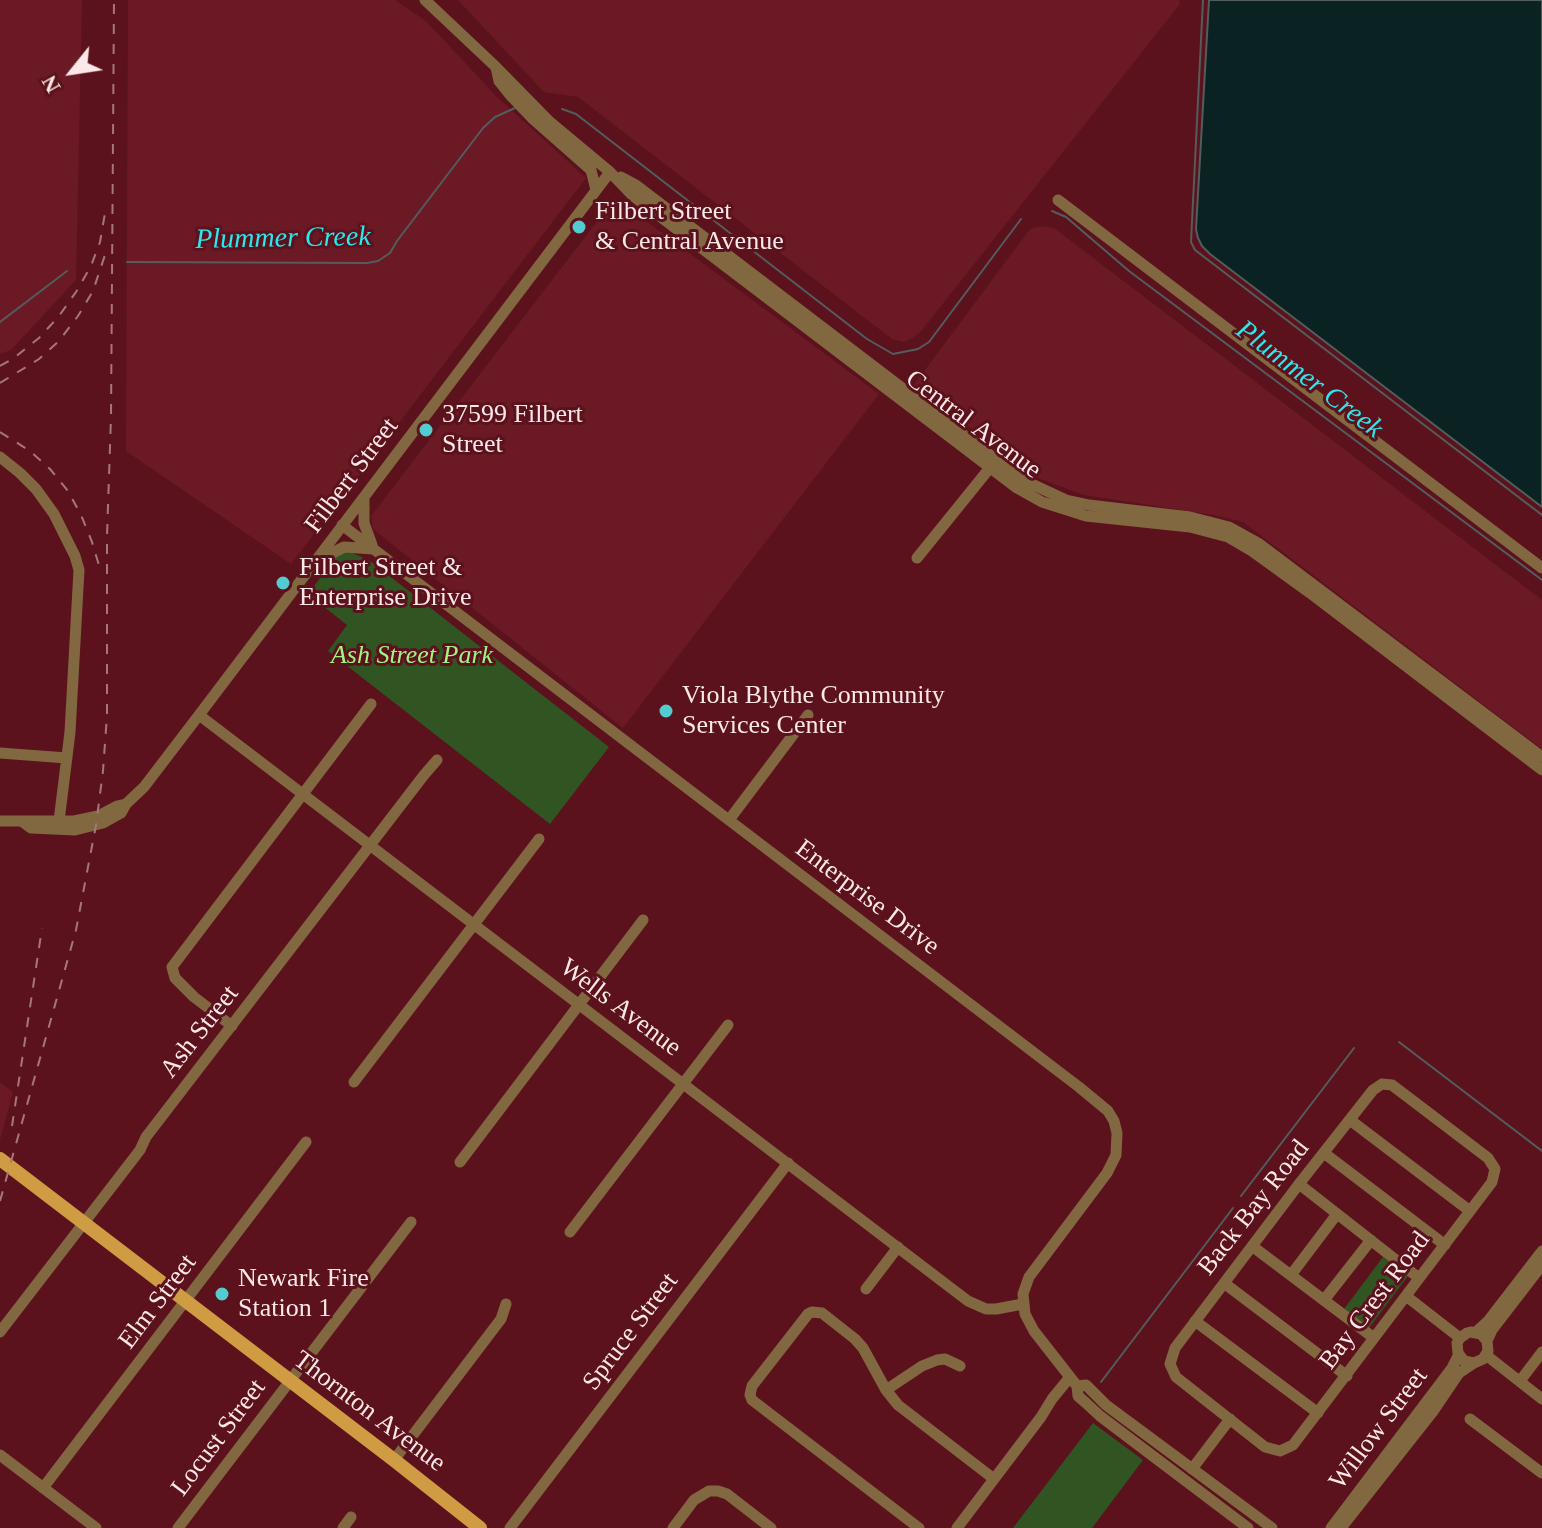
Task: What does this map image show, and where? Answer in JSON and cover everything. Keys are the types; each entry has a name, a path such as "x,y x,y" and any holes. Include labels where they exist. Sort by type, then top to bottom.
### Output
{"main road":[{"name":"Thornton Avenue","path":"0,1159 480,1528"}],"street":[{"name":"Central Avenue","path":"425,0 550,122 610,172 636,185 992,464 1017,488 1068,512 1190,527 1228,537 1263,559 1542,770"},
{"path":"496,67 499,81 511,96 591,170 596,190"},
{"name":"Filbert Street","path":"97,820 117,806 126,804 144,787 610,172"},
{"path":"1058,200 1542,568"},
{"path":"0,457 36,489 54,514 77,563 78,592 67,758 59,821"},
{"name":"Central Avenue","path":"992,464 1066,500 1190,517 1229,527 1258,543 1542,757"},
{"path":"917,558 992,464"},
{"path":"314,563 344,547 373,549 364,523 364,497"},
{"name":"Enterprise Drive","path":"342,525 1108,1111 1114,1121 1117,1145 1112,1165 1035,1267 1025,1285 1023,1304"},
{"path":"232,1026 194,997 175,978 172,967 371,704"},
{"name":"Wells Avenue","path":"199,715 977,1307 996,1309 1023,1304"},
{"path":"729,820 808,715"},
{"path":"0,753 67,758"},
{"name":"Ash Street","path":"0,1332 437,760"},
{"path":"0,821 97,820"},
{"path":"23,822 31,828 75,830 97,820"},
{"path":"354,1082 539,839"},
{"path":"460,1162 643,920"},
{"path":"570,1232 728,1025"},
{"name":"Back Bay Road","path":"1230,1419 1176,1377 1170,1364 1175,1348 1373,1090 1382,1084 1392,1085 1488,1158 1495,1169"},
{"path":"1350,1120 1470,1211"},
{"name":"Elm Street","path":"43,1488 306,1142"},
{"path":"1324,1153 1445,1245"},
{"name":"Spruce Street","path":"510,1528 788,1163"},
{"name":"Bay Crest Road","path":"1230,1419 1265,1447 1280,1451 1293,1445 1492,1182 1495,1169"},
{"path":"1299,1184 1419,1278"},
{"path":"1291,1275 1337,1214"},
{"name":"Locust Street","path":"178,1528 411,1222"},
{"path":"1324,1300 1371,1240"},
{"path":"1252,1246 1374,1338"},
{"path":"866,1289 898,1247"},
{"path":"1476,1332 1542,1251"},
{"path":"1487,1341 1542,1265"},
{"path":"1224,1283 1347,1376"},
{"path":"1406,1296 1460,1338"},
{"path":"394,1460 501,1319 506,1304"},
{"path":"1023,1304 1034,1331 1074,1381 1078,1396 1248,1528"},
{"path":"919,1528 755,1403 750,1395 752,1386 803,1319 812,1312 822,1313 855,1339 886,1390 907,1412 994,1479"},
{"path":"1195,1321 1318,1413"},
{"path":"1476,1332 1487,1341 1488,1351 1479,1362 1464,1361 1457,1343 1467,1333 1476,1332"},
{"path":"1520,1381 1542,1352"},
{"name":"Willow Street","path":"1331,1528 1452,1368 1459,1354"},
{"path":"1486,1355 1542,1399"},
{"path":"886,1390 922,1366 937,1360 945,1359 960,1366"},
{"name":"Willow Street","path":"1345,1525 1459,1373 1474,1363"},
{"path":"1074,1381 1086,1385 1106,1405 1272,1528"},
{"path":"957,1528 1052,1399 1074,1381"},
{"path":"1192,1469 1230,1419"},
{"path":"1470,1419 1542,1473"},
{"path":"0,1455 96,1528"},
{"path":"673,1528 694,1500 709,1491 727,1494 771,1528"},
{"path":"343,1528 351,1517"}],"shaded area":[{"path":"0,0 82,0 76,280 11,350 0,354"},
{"path":"128,0 395,0 426,21 497,97 586,178 291,564 126,451"},
{"path":"458,0 1179,0 1180,4 922,330 904,342 892,339 578,97 544,92"},
{"path":"615,198 879,394 623,728 373,529 371,516"},
{"path":"1042,226 1054,228 1542,600 1542,749 1243,522 1084,495 1040,479 913,386 1030,229"},
{"path":"0,1082 13,1092 0,1140"}],"green space":[{"name":"Ash Street Park","path":"347,551 369,560 609,747 550,824 328,651 347,625 308,594 337,556"},
{"path":"1383,1257 1408,1276 1369,1328 1344,1309"},
{"path":"1093,1423 1143,1460 1092,1528 1013,1528"}],"water":[{"path":"1209,0 1542,0 1542,507 1202,246 1196,229"}],"waterway":[{"path":"1203,0 1191,242 1195,250 1542,515"},
{"name":"Plummer Creek","path":"127,262 378,261 390,253 483,128 495,117 515,108"},
{"name":"Plummer Creek","path":"562,109 576,114 867,339 893,354 918,349 929,342 1021,219"},
{"name":"Plummer Creek","path":"1052,211 1066,217 1129,271 1542,580"},
{"name":"Plummer Creek","path":"0,322 67,271"},
{"path":"1399,1042 1542,1151"},
{"path":"1241,1196 1354,1048"},
{"path":"1101,1382 1233,1208"}],"railway":[{"path":"0,1201 76,930 103,771 107,715 114,0"},
{"path":"0,366 39,338 76,292 100,242 105,213"},
{"path":"0,383 39,359 59,341 93,291 105,255"},
{"path":"0,432 30,451 68,491 81,515 101,572"},
{"path":"12,1126 42,928"}],"place":[{"name":"Filbert Street & Central Avenue","path":"579,227"},
{"name":"37599 Filbert Street","path":"426,430"},
{"name":"Filbert Street & Enterprise Drive","path":"283,583"},
{"name":"Viola Blythe Community Services Center","path":"666,711"},
{"name":"Newark Fire Station 1","path":"222,1294"}]}
